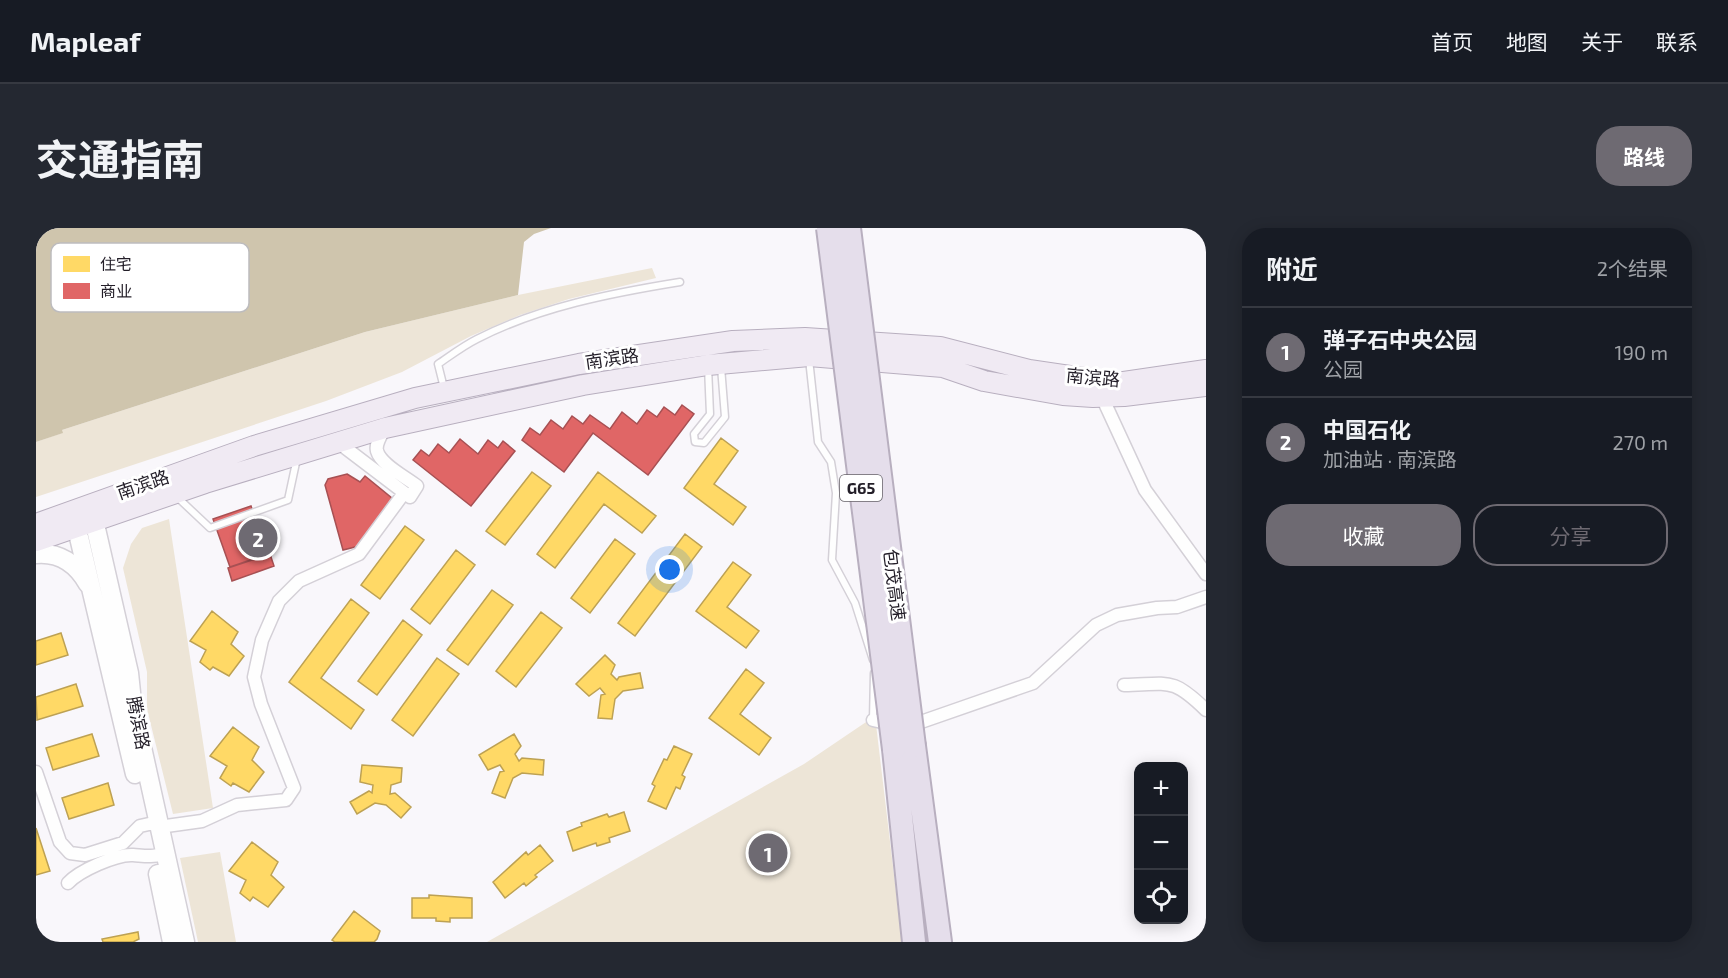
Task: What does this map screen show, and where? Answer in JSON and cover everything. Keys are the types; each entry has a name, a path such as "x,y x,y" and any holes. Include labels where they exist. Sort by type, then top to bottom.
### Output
{"highway":[{"name":"包茂高速","path":"828,228 904,748 939,942"},
{"name":"包茂高速","path":"849,228 904,748 914,942"}],"main road":[{"name":"南滨路","path":"36,541 84,515 254,446 444,392 579,364 733,341 852,340 940,347 1029,370 1117,383 1206,370"},
{"name":"南滨路","path":"36,524 174,494 385,428 583,385 714,364 809,356 943,367 984,381 1063,395 1102,397 1206,386"}],"street":[{"path":"1102,397 1145,490 1206,574"},
{"path":"339,443 410,497 417,486 384,460 377,451 377,444 385,428"},
{"path":"36,772 60,842 70,853 86,855 123,843 140,826 202,821 237,805 286,800 294,788 261,704 255,677 262,640 279,601 299,581 359,554 404,493"},
{"name":"腾滨路","path":"84,515 94,595 155,824"},
{"name":"腾滨路","path":"84,515 155,824 172,942"},
{"path":"36,554 50,554 74,566 94,595"},
{"path":"873,720 899,726 918,723 1033,682 1096,625 1117,615 1177,607 1206,597"},
{"path":"1125,685 1174,684 1185,690 1206,710"},
{"path":"123,843 127,856"},
{"path":"68,883 76,874 127,856 145,858 160,856"},
{"name":"腾滨路","path":"160,856 185,942"}],"lane":[{"path":"444,392 438,364 477,339 524,320 594,299 680,282"},
{"path":"809,356 818,442 831,462 836,493 832,560 855,603 874,665 873,720"},
{"path":"714,364 725,417 704,443 695,442 694,434 710,414 714,364"},
{"path":"174,494 210,528 288,500 297,456"}],"shaded area":[{"path":"36,228 551,228 534,234 524,242 518,295 365,332 62,430 63,433 36,442"},
{"path":"652,268 656,278 569,299 520,315 471,336 402,372 326,401 36,497 36,442 62,433 62,430 365,332 518,295"},
{"path":"169,519 213,808 173,814 147,709 147,672 123,568 131,544 142,528"},
{"path":"875,716 902,942 487,942 804,764"},
{"path":"220,852 236,942 198,942 180,858"}],"building: 住宅":[{"path":"721,438 738,451 714,484 746,507 733,525 684,488"},
{"path":"532,472 551,486 505,545 486,531"},
{"path":"598,472 656,516 642,533 604,504 555,568 537,554"},
{"path":"405,526 424,540 380,599 361,585"},
{"path":"685,534 702,547 635,636 618,623"},
{"path":"615,539 635,554 590,613 571,598"},
{"path":"456,550 475,565 430,624 411,609"},
{"path":"733,562 751,575 727,607 759,631 746,648 696,611"},
{"path":"492,590 513,605 468,665 447,650"},
{"path":"351,599 369,613 321,678 364,710 351,729 289,682"},
{"path":"212,611 238,632 231,644 244,656 229,676 213,667 210,670 200,662 206,650 190,641"},
{"path":"541,612 562,628 516,687 496,671"},
{"path":"403,620 422,635 377,695 358,681"},
{"path":"61,633 68,655 36,665 36,641"},
{"path":"605,655 615,665 611,674 617,680 619,677 640,673 643,688 623,691 615,699 612,719 598,718 601,695 605,694 600,688 589,696 576,684"},
{"path":"437,658 459,674 413,736 392,720"},
{"path":"746,669 764,683 740,714 771,738 759,755 709,718"},
{"path":"76,684 83,706 37,720 36,697"},
{"path":"233,727 259,747 252,760 264,772 249,792 233,783 231,786 220,778 227,766 210,756"},
{"path":"92,734 99,756 53,770 46,748"},
{"path":"514,734 521,746 515,754 519,761 522,758 544,760 543,775 522,773 513,778 505,798 492,793 500,772 504,771 500,765 488,770 479,755"},
{"path":"674,746 692,754 682,775 685,777 680,789 676,787 666,809 648,801 655,786 652,784 664,759 667,760"},
{"path":"362,765 402,768 401,782 391,785 390,794 395,793 411,807 401,818 386,805 375,803 357,814 350,802 369,791 372,793 373,785 360,782"},
{"path":"108,783 114,805 69,819 62,798"},
{"path":"624,812 630,831 609,838 610,842 597,846 596,843 573,851 567,832 582,826 581,823 607,814 609,817"},
{"path":"36,828 50,871 36,875"},
{"path":"252,842 278,862 271,875 284,887 268,907 253,897 250,901 240,893 246,880 229,871"},
{"path":"540,845 553,861 535,875 537,877 526,886 524,883 505,898 493,882 526,852 528,855"},
{"path":"429,895 472,898 472,918 450,918 450,922 436,921 436,918 412,918 412,898 429,898"},
{"path":"354,911 380,931 374,942 335,942 332,940"},
{"path":"138,932 139,939 133,942 103,942 102,939"}],"building: 商业":[{"path":"682,405 694,414 648,475 593,433 564,472 522,440 530,428 540,435 551,420 563,429 572,416 583,424 590,415 610,429 622,412 637,424 647,410 657,417 664,407 675,415"},
{"path":"460,439 478,454 488,440 498,448 503,441 515,451 471,506 413,460 421,450 429,456 438,444 449,453"},
{"path":"347,474 360,482 365,476 393,499 359,546 343,550 325,485 328,479"},
{"path":"251,506 268,554 230,567 213,519"},
{"path":"270,554 274,566 232,581 228,568"}],"place":[{"name":"中国石化","path":"258,538"},
{"name":"弹子石中央公园","path":"768,853"}]}
